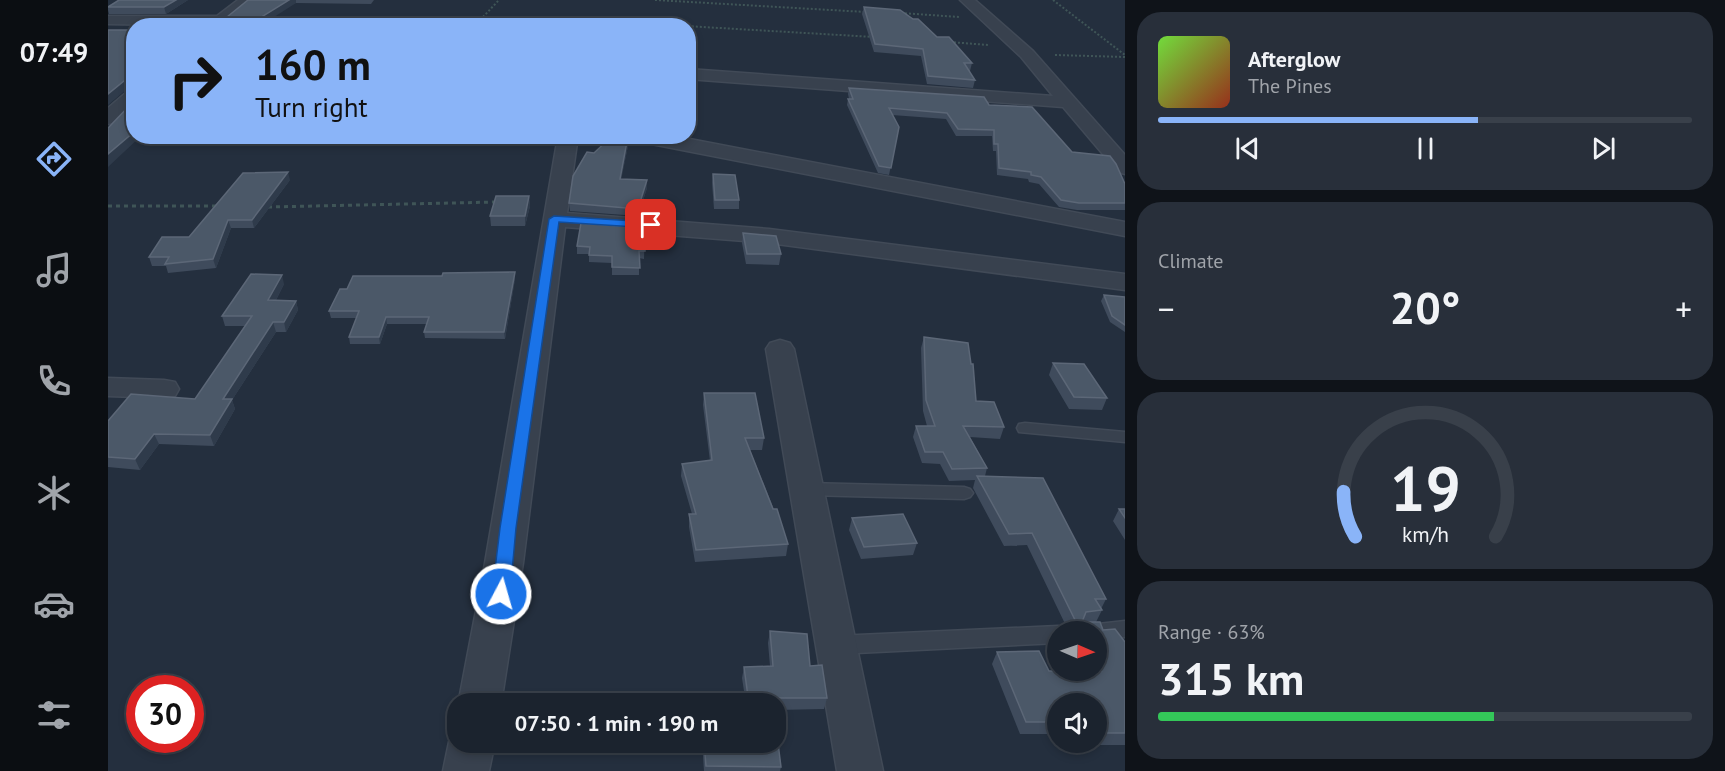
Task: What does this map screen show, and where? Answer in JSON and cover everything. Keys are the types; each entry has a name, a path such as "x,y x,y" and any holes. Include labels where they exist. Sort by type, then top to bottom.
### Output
{"street":[{"path":"222,18 247,0"},
{"path":"967,0 1023,50 1125,168"},
{"path":"108,20 126,21"},
{"path":"696,75 1068,102"},
{"path":"108,118 126,102"},
{"path":"1101,141 1125,142"},
{"path":"481,693 501,594 510,516 567,144"},
{"path":"683,144 1125,229"},
{"path":"554,219 630,222 758,236 1125,282"},
{"path":"780,350 860,771"},
{"path":"108,387 164,389"},
{"path":"466,771 470,753"}],"lane":[{"path":"1025,428 1125,437"},
{"path":"807,489 964,493"},
{"path":"1107,630 1125,629"},
{"path":"836,645 1047,635"}],"path":[{"path":"483,17 499,0"},
{"path":"655,0 868,12"},
{"path":"1053,0 1125,56"},
{"path":"892,13 987,18"},
{"path":"696,27 878,37"},
{"path":"948,42 1023,50 1125,56"},
{"path":"258,207 504,202"},
{"path":"108,206 224,206"}],"building":[{"path":"119,0 176,0 164,7 108,7"},
{"path":"248,0 289,0 260,18 226,18"},
{"path":"864,7 900,10 913,19 918,19 937,37 949,37 972,63 964,63 975,80 928,76 923,49 875,44"},
{"path":"108,30 126,30 126,81 108,94"},
{"path":"849,88 984,97 989,105 1032,107 1072,152 1110,156 1125,184 1125,203 1079,203 1061,200 1041,177 1031,175 1031,172 999,168 998,144 994,144 994,130 958,129 947,113 889,108 899,127 891,168 879,166 848,99 853,99"},
{"path":"126,109 126,139 108,154 108,128"},
{"path":"604,144 627,144 620,179 647,180 638,209 569,203 573,176 587,152 594,153"},
{"path":"288,172 252,220 228,220 213,259 165,264 169,257 149,257 162,237 189,237 243,173"},
{"path":"713,174 735,175 739,200 715,200"},
{"path":"496,196 529,196 525,216 490,216"},
{"path":"581,223 645,228 645,251 639,251 640,268 612,267 612,256 589,255 590,247 577,246"},
{"path":"743,233 776,236 781,254 747,254"},
{"path":"515,272 504,332 424,332 429,317 386,317 379,337 349,337 359,311 329,311 340,289 347,289 353,276 442,276 443,273"},
{"path":"251,274 282,275 268,300 296,301 284,322 273,322 223,399 232,399 210,435 154,434 135,459 108,457 108,421 131,394 195,399 252,316 222,316"},
{"path":"1104,295 1125,297 1125,325 1112,316"},
{"path":"924,337 968,343 971,364 973,364 976,401 994,402 1004,427 963,426 987,468 952,469 943,452 925,452 916,426 935,426 926,400"},
{"path":"1053,363 1084,364 1107,398 1074,397"},
{"path":"704,393 755,393 764,438 745,438 773,509 777,509 788,544 696,550 689,514 696,514 682,464 712,460"},
{"path":"977,476 1043,478 1106,599 1095,599 1102,610 1086,612 1082,621 1076,621 1032,533 1009,534"},
{"path":"1119,509 1125,509 1125,518"},
{"path":"903,514 917,543 864,547 852,518"},
{"path":"1115,629 1125,642 1125,733 1107,733 1107,693 1047,693 1047,722 1026,722 997,652 1039,651 1047,667 1047,681 1107,681 1107,630"},
{"path":"770,631 807,634 810,666 822,665 827,698 786,698 786,693 748,693 744,667 773,666"},
{"path":"705,753 779,753 781,767 706,766"}],"route":[{"path":"501,594 508,528 554,219 651,225"}]}
